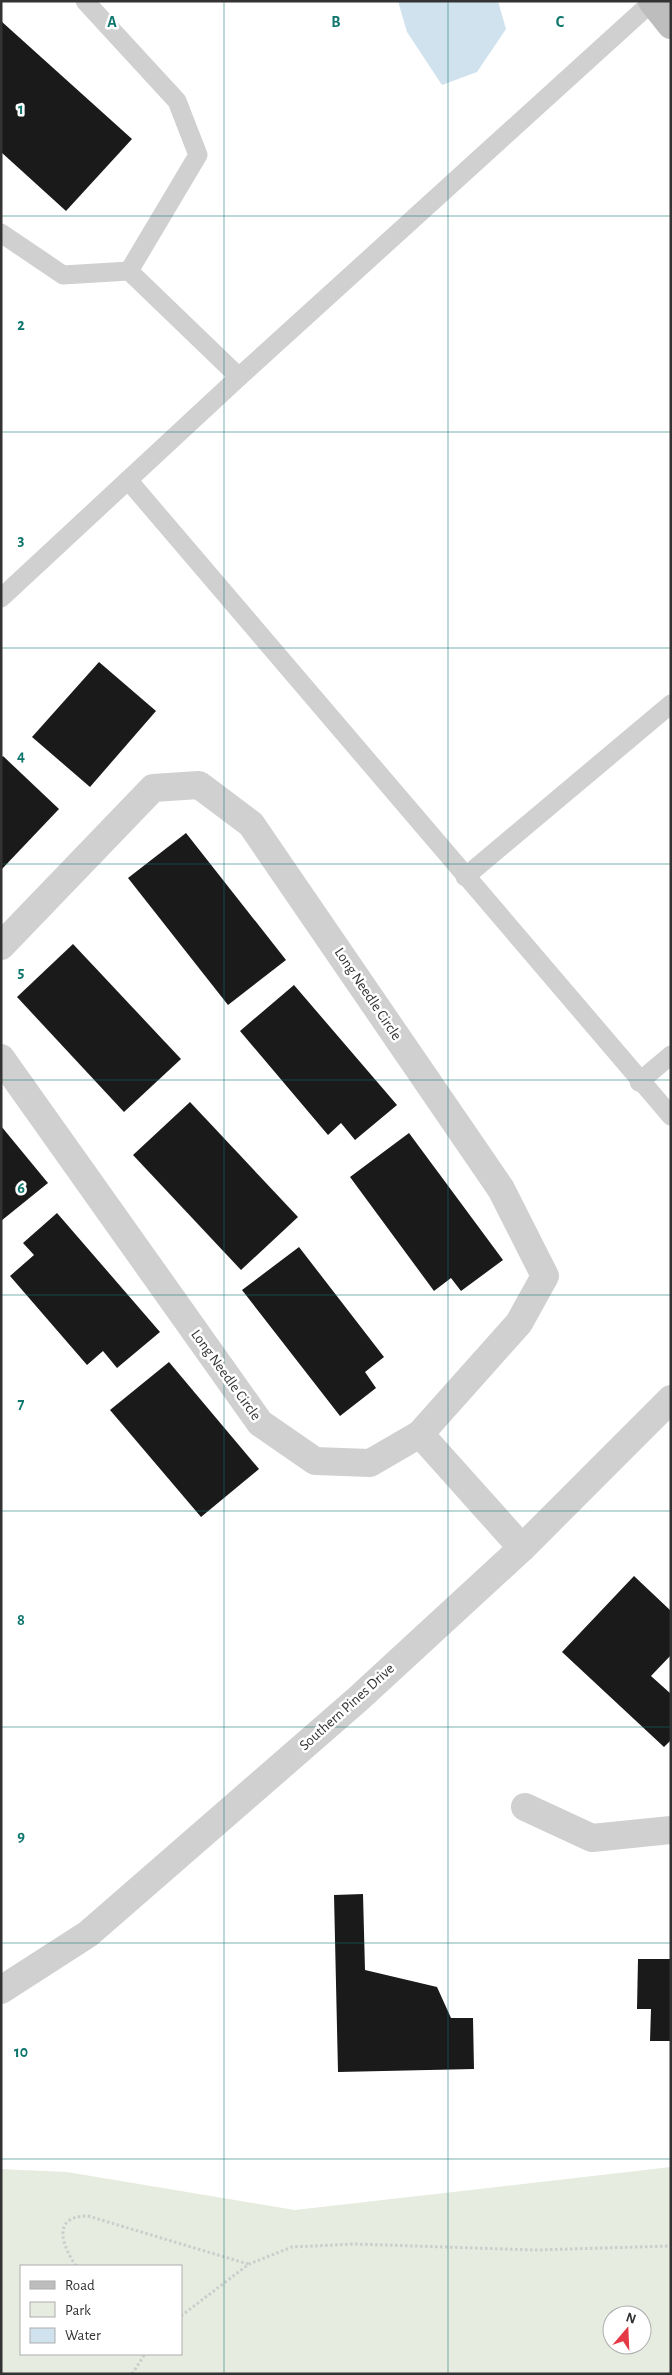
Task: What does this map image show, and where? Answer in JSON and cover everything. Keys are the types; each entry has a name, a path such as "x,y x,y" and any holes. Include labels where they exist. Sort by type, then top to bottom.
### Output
{"street":[{"path":"652,2 671,25"},
{"name":"Long Needle Circle","path":"1,946 153,788 199,786 251,824 501,1189 545,1276 519,1323 420,1434 370,1463 315,1460 260,1423 1,1058"},
{"name":"Southern Pines Drive","path":"1,1990 88,1934 358,1699 522,1548 671,1399"},
{"path":"420,1434 522,1548"},
{"path":"525,1807 592,1838 671,1830"}],"lane":[{"path":"85,1 177,101 198,155 129,271"},
{"path":"1,598 239,377 652,2"},
{"path":"1,233 63,274 129,271 239,377"},
{"path":"128,480 639,1082 671,1116"},
{"path":"465,877 671,704"},
{"path":"639,1082 671,1055"}],"path":[{"path":"75,2265 68,2255 62,2238 66,2223 76,2216 88,2216 249,2264"},
{"path":"182,2315 249,2264 292,2247 355,2244 536,2250 671,2246"},
{"path":"132,2374 144,2355"}],"green space":[{"path":"671,2167 671,2374 1,2374 1,2169 67,2172 295,2210"}],"water":[{"path":"398,1 498,1 506,29 477,72 442,85 407,32"}],"building":[{"path":"1,21 132,139 66,211 1,152"},
{"path":"99,662 156,711 90,787 32,737"},
{"path":"3,756 59,809 1,870 1,758"},
{"path":"186,833 286,960 228,1005 128,878"},
{"path":"73,944 181,1059 124,1112 17,997"},
{"path":"294,985 397,1105 355,1140 341,1123 328,1135 240,1031"},
{"path":"190,1102 298,1217 241,1270 133,1155"},
{"path":"1,1126 48,1183 1,1221"},
{"path":"409,1133 503,1260 461,1291 451,1278 434,1291 350,1177"},
{"path":"57,1213 160,1332 117,1368 103,1351 87,1365 10,1276 34,1255 23,1243"},
{"path":"299,1247 384,1357 365,1372 376,1388 340,1416 242,1290"},
{"path":"169,1362 259,1469 201,1517 110,1410"},
{"path":"634,1576 671,1611 671,1655 651,1676 671,1694 671,1740 664,1747 562,1652"},
{"path":"363,1894 365,1970 437,1987 451,2018 473,2018 474,2069 338,2072 334,1895"},
{"path":"638,1959 671,1959 671,2041 650,2041 651,2009 637,2009"}]}
